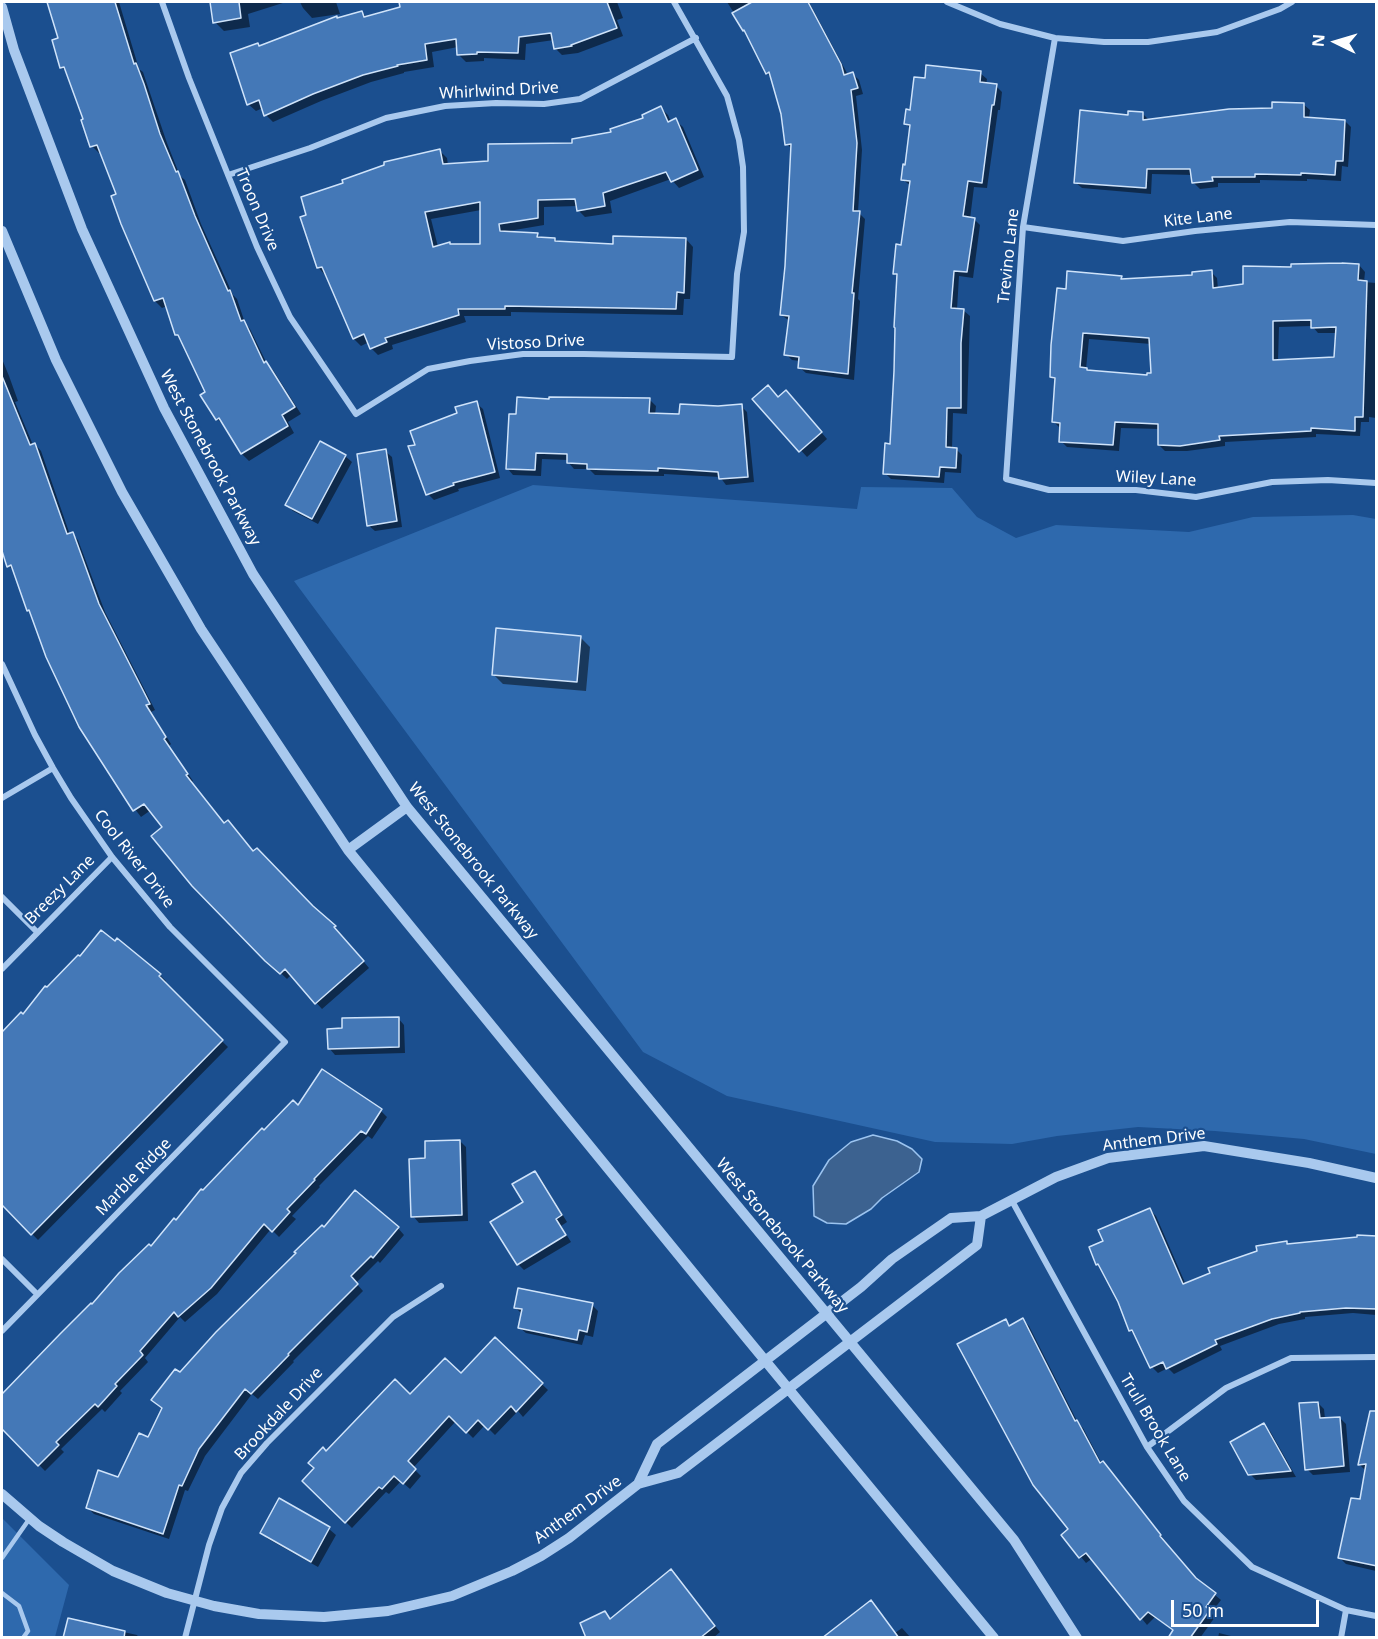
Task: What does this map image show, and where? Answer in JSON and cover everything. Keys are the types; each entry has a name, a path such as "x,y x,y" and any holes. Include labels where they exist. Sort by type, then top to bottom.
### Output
{"street":[{"name":"Troon Drive","path":"162,2 189,78 257,247 290,317 356,414"},
{"path":"674,2 696,38"},
{"path":"947,2 1000,24 1055,38 1104,42 1148,42 1217,32 1280,9 1292,2"},
{"name":"West Stonebrook Parkway","path":"2,7 14,50 82,229 164,408 253,574 407,807 1014,1540 1077,1638"},
{"name":"Whirlwind Drive","path":"228,175 310,148 386,118 445,106 496,103 544,104 580,99 696,38"},
{"name":"Vistoso Drive","path":"356,414 428,369 470,361 523,354 732,357 737,274 744,232 743,167 739,140 727,96 696,38"},
{"name":"Trevino Lane","path":"1006,478 1023,227 1055,38"},
{"name":"Kite Lane","path":"1023,227 1123,241 1290,222 1377,225"},
{"path":"2,231 56,360 122,492 201,629 348,850 994,1638"},
{"name":"Wiley Lane","path":"1006,478 1049,490 1136,490 1196,497 1272,482 1328,480 1377,483"},
{"name":"Cool River Drive","path":"2,664 53,768 84,818 112,856 170,927 285,1042"},
{"path":"2,798 53,768"},
{"path":"348,850 407,807"},
{"name":"Breezy Lane","path":"2,969 112,856"},
{"path":"2,897 37,932"},
{"name":"Marble Ridge","path":"2,1331 285,1042"},
{"name":"Anthem Drive","path":"638,1484 657,1444 861,1287 892,1259 951,1218 981,1216 1056,1177 1108,1158 1204,1146 1310,1163 1377,1178"},
{"name":"Trull Brook Lane","path":"1011,1199 1147,1447 1184,1501 1252,1567 1346,1610 1377,1616"},
{"name":"Anthem Drive","path":"2,1494 63,1542 113,1571 149,1587 195,1602 259,1614 291,1617 356,1615 420,1605 483,1584 541,1556 569,1538 638,1484 678,1473 977,1245 981,1216"},
{"path":"2,1259 37,1294"},
{"name":"Brookdale Drive","path":"185,1638 209,1545 222,1508 236,1482 254,1457 393,1317 441,1286"},
{"path":"1147,1447 1226,1388 1291,1358 1377,1357"},
{"path":"1341,1638 1346,1610"}],"lane":[{"path":"2,1558 30,1518"},
{"path":"2,1593 19,1606 28,1631 23,1638"}],"shaded area":[{"path":"533,485 857,509 861,487 952,488 977,517 1016,538 1056,525 1189,532 1253,517 1353,515 1376,519 1376,1154 1304,1139 1138,1127 1057,1136 1012,1144 935,1142 727,1096 643,1052 294,581"},
{"path":"873,1135 897,1141 912,1149 922,1159 919,1172 882,1198 871,1209 846,1224 827,1223 814,1216 813,1186 829,1160 851,1142"},
{"path":"2,1518 69,1585 55,1637 2,1637"}],"building":[{"path":"47,2 115,2 134,64 136,63 144,84 160,134 176,172 178,171 228,291 230,290 241,321 244,320 264,363 266,361 295,407 282,415 288,426 241,454 219,418 216,420 200,395 205,392 178,335 175,335 163,298 154,301 121,224 111,196 116,194 97,145 90,147 81,120 83,119 64,67 60,68 52,40 58,38"},
{"path":"210,2 239,2 241,18 213,23"},
{"path":"399,2 607,2 617,28 572,46 554,49 551,33 519,37 518,53 477,52 477,54 457,55 456,39 425,44 427,60 397,65 363,75 264,116 259,100 247,105 230,53 258,43 259,46 337,16 337,18 362,11 364,17 400,7"},
{"path":"752,2 808,2 841,64 844,75 853,72 858,88 851,90 857,143 853,211 860,211 852,293 854,293 848,374 798,368 799,357 784,355 789,316 780,315 785,266 791,144 785,145 781,114 769,72 766,74 744,30 732,13"},
{"path":"926,65 981,71 980,82 997,84 982,183 968,181 963,216 975,218 967,272 954,271 951,308 964,309 961,343 961,408 947,408 946,447 957,448 956,468 940,467 939,477 883,474 885,443 890,444 894,371 897,274 893,274 896,244 901,245 910,181 901,180 910,125 904,124 906,109 910,110 914,77 925,78"},
{"path":"1272,102 1304,103 1304,117 1345,120 1343,161 1336,161 1335,175 1255,174 1255,177 1212,177 1213,181 1192,183 1190,169 1147,169 1146,188 1074,183 1080,110 1128,115 1128,111 1143,112 1143,120 1229,109 1272,108"},
{"path":"661,106 668,122 676,118 698,170 671,182 666,172 603,193 605,206 577,211 575,199 538,200 538,218 499,224 500,231 538,233 537,237 555,238 555,241 613,244 613,236 686,238 684,293 677,292 676,309 505,306 505,309 458,309 459,315 385,338 387,342 370,349 364,334 353,339 322,267 317,268 300,217 306,215 301,197 343,183 342,180 384,165 384,162 440,149 443,164 488,161 488,144 572,143 572,139 611,132 610,129 643,118 642,115","holes":["480,202 480,244 450,244 450,242 433,247 425,212"]},
{"path":"1291,264 1359,264 1358,280 1367,281 1363,417 1355,417 1355,431 1311,428 1311,431 1219,436 1220,440 1180,446 1158,445 1158,424 1115,422 1113,445 1059,442 1060,423 1052,422 1055,378 1050,377 1051,345 1057,288 1066,289 1067,271 1122,276 1121,279 1192,275 1192,272 1212,270 1213,288 1243,284 1243,266 1291,267","holes":["1311,320 1311,328 1336,327 1334,357 1273,360 1273,321","1083,333 1149,338 1151,373 1147,375 1087,370 1087,368 1080,367"]},
{"path":"2,376 30,445 35,443 67,534 73,532 99,604 150,704 146,705 166,737 164,739 188,774 186,775 224,823 228,820 253,851 257,848 313,906 336,926 334,927 364,961 315,1004 285,969 280,974 265,961 192,886 151,836 162,827 144,804 133,811 79,727 46,657 11,565 7,567 2,551"},
{"path":"768,385 778,397 786,390 822,432 799,452 752,399"},
{"path":"517,397 650,398 649,413 679,414 680,404 718,406 742,404 748,477 719,479 718,472 658,468 658,471 587,469 587,464 567,463 567,454 536,453 535,470 506,469 509,414 516,414"},
{"path":"477,401 495,472 453,483 454,485 426,495 408,446 415,445 410,431 457,413 455,407"},
{"path":"320,441 346,455 312,519 285,505"},
{"path":"386,449 397,521 367,526 357,454"},
{"path":"496,628 581,636 577,682 492,675"},
{"path":"101,930 115,941 117,938 161,974 159,976 223,1040 31,1235 2,1205 2,1032 21,1012 23,1014 45,986 47,987 78,955 80,956"},
{"path":"399,1017 399,1047 328,1049 327,1029 342,1028 342,1018"},
{"path":"322,1069 382,1109 366,1134 361,1131 314,1179 287,1209 290,1212 272,1232 264,1224 211,1288 178,1317 174,1312 140,1351 143,1355 115,1384 117,1386 98,1407 95,1404 56,1442 59,1445 38,1466 2,1429 2,1394 92,1304 119,1273 149,1244 151,1246 201,1189 203,1190 262,1128 264,1130 293,1100 298,1105"},
{"path":"460,1140 462,1215 411,1217 409,1159 425,1158 425,1141"},
{"path":"535,1171 562,1215 556,1219 566,1235 517,1265 490,1222 523,1202 512,1184"},
{"path":"355,1190 399,1227 373,1258 371,1256 351,1276 358,1284 251,1394 245,1389 199,1449 182,1486 179,1485 163,1534 86,1508 98,1470 118,1477 139,1433 148,1437 162,1408 151,1400 175,1369 180,1372 216,1332 296,1253 294,1252 322,1225 324,1227"},
{"path":"1150,1208 1183,1284 1210,1273 1208,1268 1257,1251 1256,1246 1287,1241 1287,1244 1357,1237 1357,1235 1377,1236 1377,1309 1346,1308 1300,1312 1272,1319 1215,1340 1217,1344 1166,1369 1163,1362 1150,1368 1132,1330 1129,1331 1118,1302 1098,1264 1096,1265 1089,1247 1103,1241 1098,1230"},
{"path":"518,1288 593,1303 587,1332 579,1330 577,1340 518,1328 522,1309 514,1308"},
{"path":"1023,1318 1075,1421 1077,1420 1100,1463 1103,1461 1160,1536 1196,1578 1216,1593 1206,1607 1210,1610 1190,1638 1168,1638 1173,1630 1148,1612 1140,1620 1086,1553 1079,1558 1061,1535 1068,1529 1033,1485 957,1344 1006,1319 1009,1326"},
{"path":"495,1337 543,1383 516,1412 511,1406 488,1430 478,1420 466,1433 449,1416 408,1461 416,1469 403,1484 394,1476 382,1489 379,1487 345,1523 302,1481 314,1468 308,1463 323,1447 326,1451 395,1379 410,1394 445,1358 461,1373"},
{"path":"1318,1402 1320,1418 1340,1417 1344,1466 1305,1470 1299,1403"},
{"path":"1370,1411 1377,1411 1377,1566 1338,1558 1351,1498 1360,1499 1366,1464 1358,1465"},
{"path":"1264,1423 1291,1471 1248,1475 1230,1442"},
{"path":"279,1498 330,1527 311,1562 260,1533"},
{"path":"671,1569 715,1626 700,1638 586,1638 580,1623 605,1611 610,1619"},
{"path":"871,1600 899,1638 822,1638"},
{"path":"68,1618 125,1631 124,1638 63,1638"}]}
